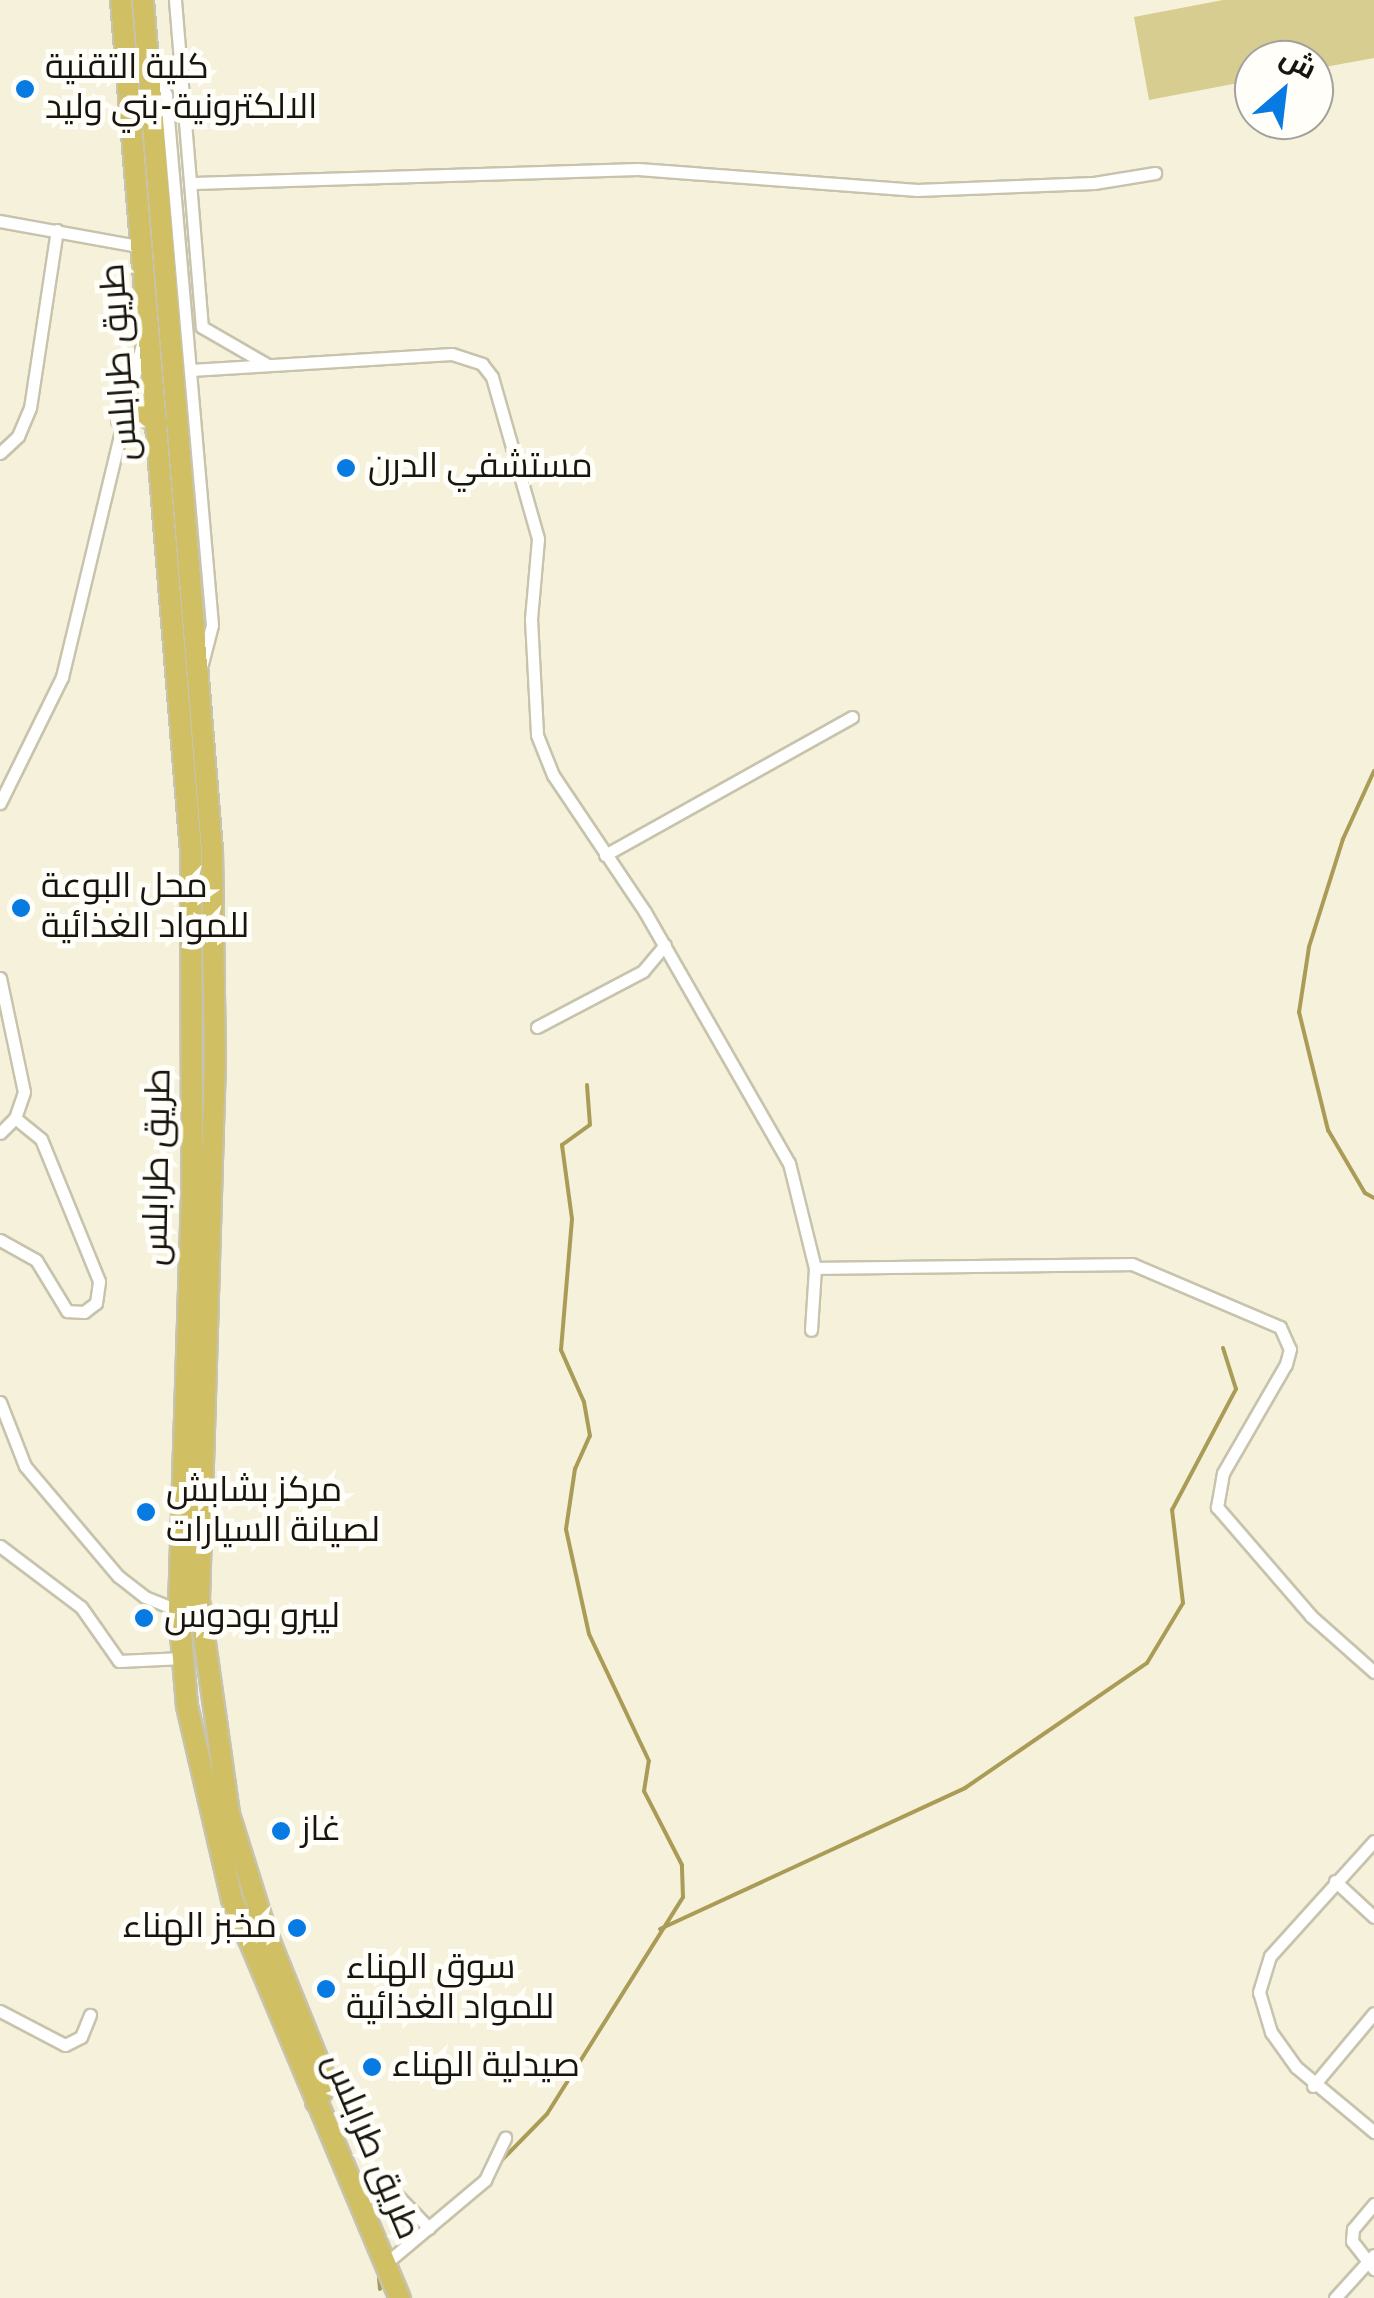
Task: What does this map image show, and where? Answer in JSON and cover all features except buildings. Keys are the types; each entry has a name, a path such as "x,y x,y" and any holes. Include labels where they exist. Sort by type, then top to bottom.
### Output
{"highway":[{"name":"طريق طرابلس","path":"121,0 150,310 191,852 192,1194 179,1611 183,1658 212,1836 316,2102 385,2264 393,2296"},
{"path":"143,0 200,668 215,1060 200,1600 229,1814 266,1932 326,2083 316,2102"},
{"path":"122,420 141,414 158,422"}],"street":[{"path":"175,0 194,183 202,327 266,364"},
{"path":"149,64 166,95 212,625 200,668"},
{"path":"194,183 638,170 917,190 1094,183 1155,173"},
{"path":"0,221 144,248"},
{"path":"0,453 18,436 30,408 57,230"},
{"path":"0,803 56,694 150,310"},
{"path":"190,370 452,354 467,356 492,378 538,539 531,619 537,735 553,775 665,945 789,1163 815,1268 811,1330"},
{"path":"605,856 852,717"},
{"path":"537,1027 643,971 665,945"},
{"path":"0,978 23,1079 15,1118 0,1133"},
{"path":"0,1240 36,1260 67,1311 84,1312 96,1303 99,1281 41,1139 15,1118"},
{"path":"815,1268 1132,1264 1280,1327 1290,1348 1286,1364 1223,1473 1217,1507 1312,1616 1374,1672"},
{"path":"0,1402 25,1466 106,1562 145,1597 179,1611"},
{"path":"0,1546 80,1607 118,1661 183,1658"},
{"path":"1374,1841 1270,1956 1259,1992 1277,2042 1313,2086 1374,2132"},
{"path":"1336,1880 1374,1917"},
{"path":"0,2011 65,2044 81,2037 90,2016"},
{"path":"1313,2086 1374,2013"},
{"path":"385,2264 490,2174 505,2138"},
{"path":"358,2200 392,2190 428,2228"},
{"path":"1335,2298 1372,2262 1352,2234 1374,2204"}],"shaded area":[{"path":"1223,0 1374,0 1374,58 1334,65 1334,40 1234,40 1234,84 1149,100 1134,17"}],"waterway":[{"path":"1374,771 1343,839 1309,947 1299,1012 1328,1130 1365,1193 1374,1198"},
{"path":"498,2164 547,2114 683,1897 682,1865 644,1791 649,1761 589,1634 566,1529 575,1469 590,1436 584,1402 561,1350 572,1219 562,1145 590,1125 587,1085"},
{"path":"660,1929 965,1788 1147,1663 1183,1603 1172,1510 1236,1389 1223,1348"},
{"path":"379,2278 380,2289"}],"place":[{"name":"كلية التقنية الالكترونية-بني وليد","path":"25,89"},
{"name":"مستشفي الدرن","path":"346,468"},
{"name":"محل البوعة للمواد الغذائية","path":"21,908"},
{"name":"مركز بشابش لصيانة السيارات","path":"146,1512"},
{"name":"ليبرو بودوس","path":"144,1618"},
{"name":"غاز","path":"281,1831"},
{"name":"مخبز الهناء","path":"297,1928"},
{"name":"سوق الهناء للمواد الغذائية","path":"326,1989"},
{"name":"صيدلية الهناء","path":"372,2067"}]}
